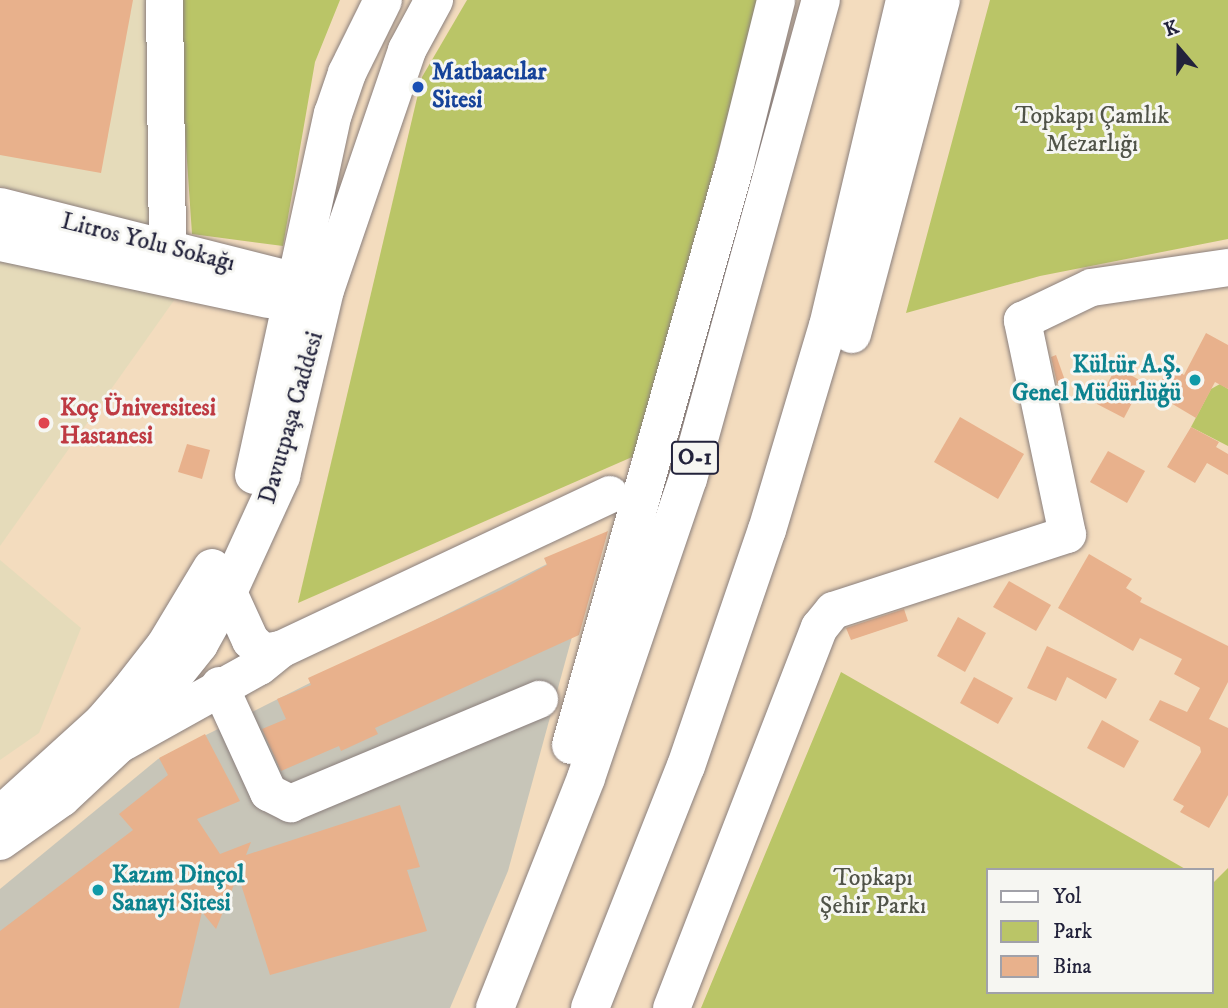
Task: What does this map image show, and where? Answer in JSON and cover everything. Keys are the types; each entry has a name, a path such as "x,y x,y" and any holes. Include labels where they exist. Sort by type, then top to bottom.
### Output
{"main road":[{"name":"Davutpaşa Caddesi","path":"0,841 61,798 119,744 200,644 228,592 281,476 333,114 347,73 383,0"},
{"path":"407,50 422,0"},
{"name":"Davutpaşa Caddesi","path":"0,815 112,712 165,646 207,578 249,492 308,297 407,50 434,0"},
{"path":"533,904 561,777 598,662 630,529 736,165 776,0"},
{"name":"O-1","path":"495,1008 533,904 591,765 688,479 821,0"},
{"path":"590,1008 685,766 790,453 828,326 905,0"},
{"path":"790,453 830,398 847,353 941,0"},
{"name":"Litros Yolu Sokağı","path":"0,207 167,247 308,297"},
{"name":"Litros Yolu Sokağı","path":"0,242 308,297"}],"street":[{"path":"164,0 167,247"},
{"path":"671,1008 819,627 833,610 1067,534 1022,320 1091,287 1228,267"},
{"path":"119,744 219,685 259,666 280,649 608,494"},
{"path":"228,592 250,640 263,652 280,649"},
{"path":"219,685 268,792 290,803 539,699"}],"shaded area":[{"path":"0,0 148,0 156,227 0,186"},
{"name":"Koç Üniversitesi Hastanesi","path":"0,260 175,299 0,546"},
{"path":"599,538 508,871 450,1008 0,1008 0,889 158,759"},
{"path":"0,560 81,628 39,733 0,760"}],"green space":[{"path":"176,0 340,0 315,62 283,246 192,234"},
{"path":"467,0 758,0 639,454 298,603 422,77"},
{"name":"Topkapı Çamlık Mezarlığı","path":"990,0 1228,0 1228,239 1040,276 906,313"},
{"path":"1220,384 1228,389 1228,446 1191,427 1211,389"},
{"name":"Topkapı Şehir Parkı","path":"841,672 1184,868 986,868 986,994 1214,994 1214,882 1228,868 1228,1008 701,1008"}],"building":[{"path":"0,0 133,0 101,173 0,155"},
{"name":"Kültür A.Ş. Genel Müdürlüğü","path":"1206,333 1228,345 1228,389 1215,382 1196,418 1154,393 1170,365 1184,375"},
{"path":"1056,355 1068,389 1057,383 1051,357"},
{"name":"Kültür A.Ş. Genel Müdürlüğü","path":"1116,367 1143,382 1124,418 1097,404"},
{"path":"960,417 1024,454 998,499 934,462"},
{"name":"Kültür A.Ş. Genel Müdürlüğü","path":"1191,427 1219,442 1216,447 1228,454 1228,475 1207,463 1195,483 1167,467"},
{"path":"187,444 210,450 202,479 178,472"},
{"name":"Kültür A.Ş. Genel Müdürlüğü","path":"1108,451 1145,471 1127,503 1090,482"},
{"path":"608,531 579,635 375,728 378,734 341,751 339,746 281,771 262,729 286,719 277,699 311,685 308,678 501,590 547,565 544,558"},
{"path":"1089,554 1132,579 1126,588 1142,598 1140,602 1228,646 1228,682 1209,719 1228,728 1228,795 1209,828 1180,812 1184,806 1173,800 1201,752 1200,747 1149,720 1160,700 1187,712 1200,688 1174,674 1182,659 1140,638 1133,651 1058,608"},
{"path":"1009,581 1051,605 1036,631 993,607"},
{"path":"904,609 908,621 851,640 846,628"},
{"path":"958,617 986,633 965,672 937,656"},
{"path":"1047,646 1117,679 1106,699 1067,677 1056,701 1027,688"},
{"path":"974,677 1013,698 998,724 960,703"},
{"path":"1102,720 1139,741 1124,768 1087,748"},
{"path":"205,734 240,801 197,819 220,854 251,842 246,855 400,805 420,867 407,870 427,931 270,975 238,875 216,929 202,912 179,1008 0,1008 0,931 133,830 119,814 168,775 159,758"}],"place":[{"name":"Matbaacılar Sitesi","path":"418,87"},
{"name":"Kültür A.Ş. Genel Müdürlüğü","path":"1195,380"},
{"name":"Koç Üniversitesi Hastanesi","path":"44,423"},
{"name":"Kazım Dinçol Sanayi Sitesi","path":"98,890"}]}
